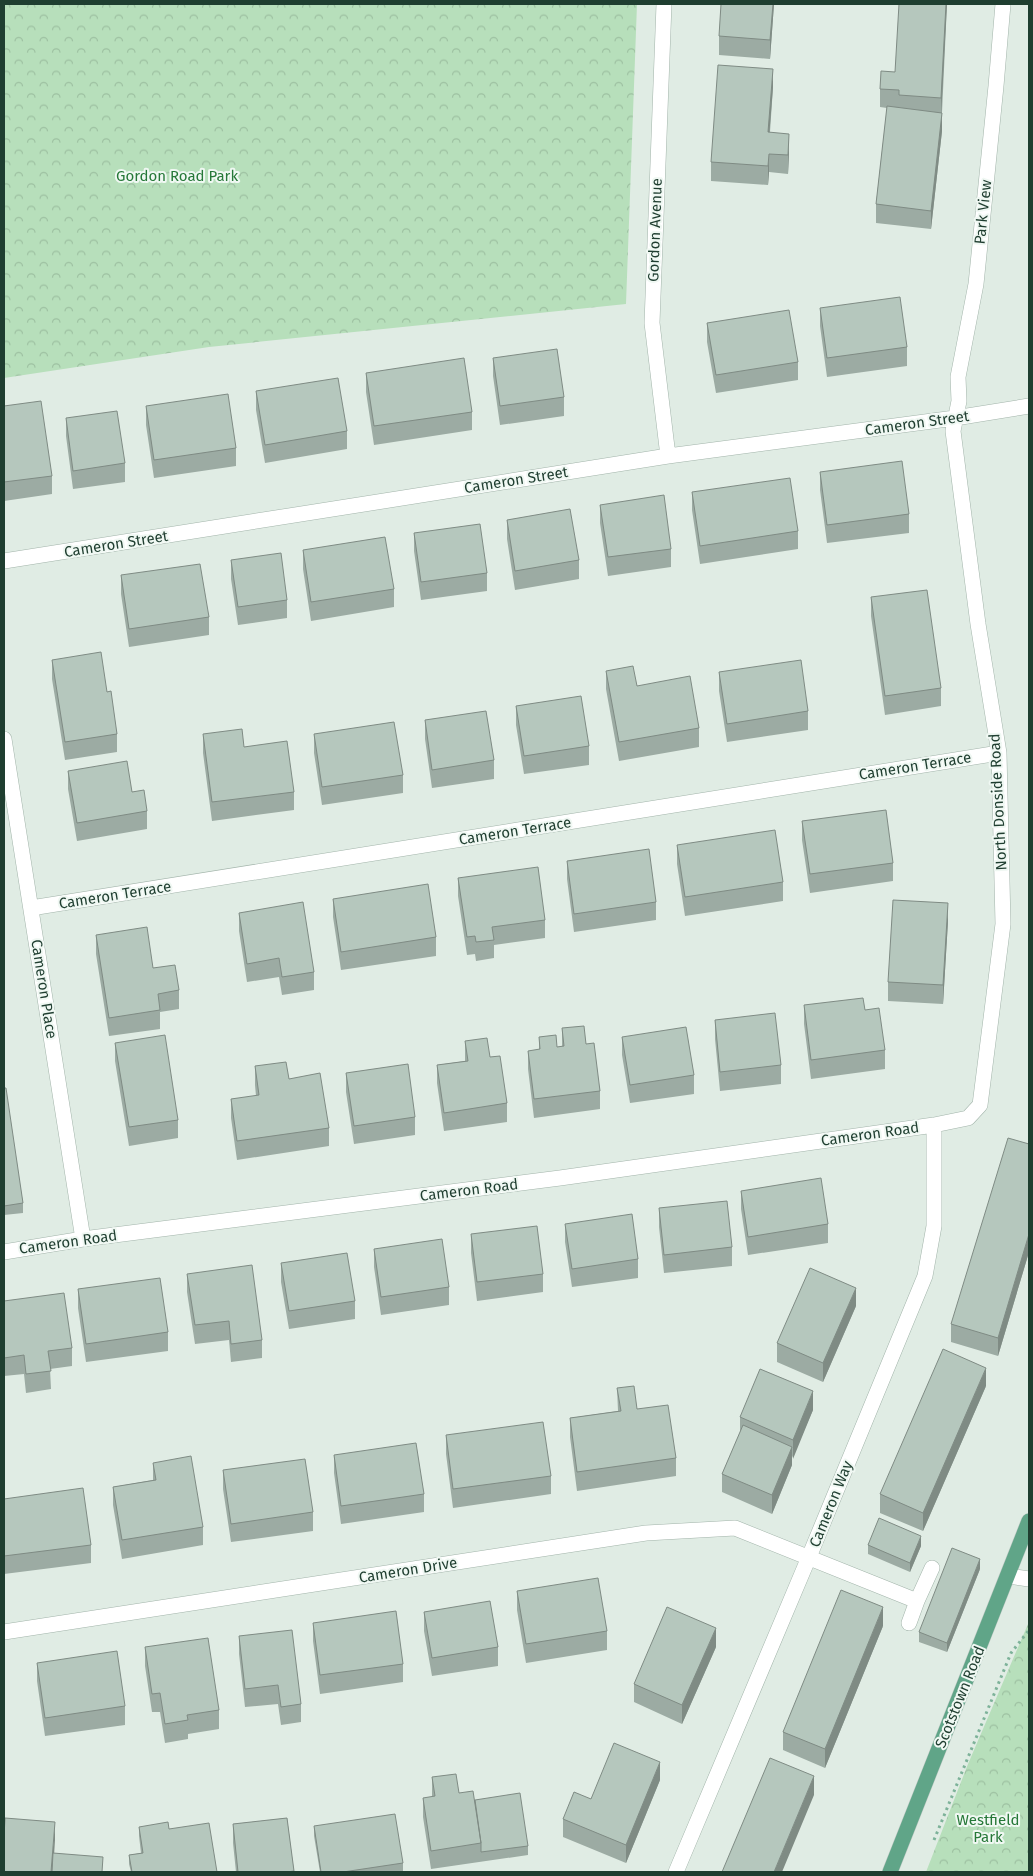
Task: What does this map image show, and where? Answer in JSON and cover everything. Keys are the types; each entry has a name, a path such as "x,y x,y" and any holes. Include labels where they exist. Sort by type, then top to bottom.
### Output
{"main road":[{"name":"Scotstown Road","path":"890,1872 1009,1576 1029,1521"}],"street":[{"name":"Gordon Avenue","path":"664,4 652,323 668,456"},
{"name":"Park View","path":"955,418 959,401 958,377 976,284 1003,4"},
{"name":"Cameron Street","path":"4,562 668,456 955,418 1029,406"},
{"name":"North Donside Road","path":"934,1125 968,1118 980,1105 1004,924 998,753 974,595 953,431 955,418"},
{"name":"Cameron Place","path":"4,739 83,1239"},
{"name":"Cameron Terrace","path":"31,908 998,753"},
{"name":"Cameron Road","path":"4,1252 83,1239 560,1178 934,1125"},
{"name":"Cameron Way","path":"676,1872 925,1276 934,1226 934,1125"},
{"name":"Cameron Drive","path":"4,1632 646,1533 735,1528 916,1601"},
{"path":"909,1623 916,1601 932,1568"},
{"path":"1009,1576 1029,1580"}],"path":[{"path":"933,1843 1011,1653 1029,1630"}],"green space":[{"name":"Gordon Road Park","path":"4,4 637,4 626,304 209,347 4,378"},
{"name":"Westfield Park","path":"1028,1624 1029,1872 926,1872 968,1764"}],"building":[{"path":"721,4 773,4 770,40 719,36"},
{"path":"899,4 946,4 941,98 899,95 899,90 880,89 881,71 895,72"},
{"path":"718,65 773,69 768,132 789,134 788,155 769,154 768,166 711,162"},
{"path":"887,106 942,113 931,211 876,204"},
{"path":"900,297 907,347 827,358 820,308"},
{"path":"789,310 798,362 716,375 707,323"},
{"path":"557,349 564,397 500,406 493,358"},
{"path":"464,358 472,412 374,426 366,373"},
{"path":"338,378 347,431 265,445 256,391"},
{"path":"228,394 236,448 154,460 146,406"},
{"path":"41,401 52,476 4,482 4,406"},
{"path":"117,411 125,463 73,471 66,418"},
{"path":"902,461 909,514 827,525 820,472"},
{"path":"790,478 798,531 700,546 692,492"},
{"path":"664,495 671,549 608,557 600,505"},
{"path":"570,509 579,560 515,571 507,520"},
{"path":"480,524 487,573 421,582 414,533"},
{"path":"385,537 394,589 311,602 303,550"},
{"path":"281,553 287,600 238,607 231,560"},
{"path":"200,564 209,617 129,629 121,575"},
{"path":"927,590 941,688 885,696 871,597"},
{"path":"101,652 107,692 111,691 117,734 65,742 52,660"},
{"path":"801,660 808,711 727,724 719,672"},
{"path":"633,666 637,686 690,676 699,728 619,742 606,671"},
{"path":"581,696 589,746 524,756 516,706"},
{"path":"486,711 494,760 432,770 425,720"},
{"path":"394,722 403,775 322,787 314,734"},
{"path":"242,729 244,747 287,741 294,792 212,802 203,734"},
{"path":"127,761 132,792 144,790 147,811 77,823 68,771"},
{"path":"886,810 893,863 810,874 802,821"},
{"path":"775,830 783,882 685,897 677,845"},
{"path":"649,849 656,902 574,914 567,861"},
{"path":"538,867 545,920 492,927 494,940 476,942 475,936 467,937 458,878"},
{"path":"428,884 436,937 341,952 333,899"},
{"path":"893,900 948,903 943,985 888,982"},
{"path":"303,902 314,972 282,977 279,958 247,964 239,913"},
{"path":"147,927 153,968 175,965 179,990 158,994 160,1010 109,1018 96,935"},
{"path":"863,998 865,1010 879,1008 885,1050 811,1060 804,1005"},
{"path":"775,1013 781,1065 720,1072 715,1020"},
{"path":"584,1026 586,1044 594,1043 600,1091 534,1099 528,1051 540,1049 539,1037 556,1035 557,1047 564,1046 562,1028"},
{"path":"686,1027 694,1075 630,1085 622,1037"},
{"path":"165,1035 178,1120 129,1127 115,1043"},
{"path":"487,1038 490,1057 500,1056 507,1103 444,1113 437,1065 468,1061 465,1041"},
{"path":"286,1062 289,1079 320,1073 329,1128 237,1141 231,1099 259,1095 255,1066"},
{"path":"408,1064 415,1117 354,1126 346,1073"},
{"path":"4,1088 6,1088 23,1203 4,1206"},
{"path":"1008,1138 1029,1144 1029,1234 998,1338 951,1324"},
{"path":"821,1178 828,1224 748,1237 741,1191"},
{"path":"727,1201 732,1247 664,1255 659,1208"},
{"path":"632,1214 638,1259 572,1269 565,1224"},
{"path":"537,1226 543,1274 477,1282 471,1234"},
{"path":"442,1239 449,1287 381,1297 374,1249"},
{"path":"347,1253 355,1301 289,1311 281,1263"},
{"path":"252,1265 262,1340 231,1344 229,1321 195,1325 187,1274"},
{"path":"810,1268 856,1288 823,1363 777,1343"},
{"path":"160,1278 168,1332 86,1344 78,1289"},
{"path":"64,1293 72,1348 48,1351 51,1371 26,1374 24,1355 4,1358 4,1301"},
{"path":"943,1349 986,1368 923,1513 880,1494"},
{"path":"760,1369 813,1391 793,1440 740,1417"},
{"path":"634,1386 637,1409 668,1405 676,1458 577,1472 570,1418 621,1411 617,1388"},
{"path":"543,1422 551,1476 453,1489 446,1435"},
{"path":"743,1425 792,1447 772,1495 722,1474"},
{"path":"416,1443 424,1494 341,1506 334,1455"},
{"path":"191,1456 203,1527 122,1540 113,1487 156,1480 153,1463"},
{"path":"305,1459 313,1512 231,1524 223,1470"},
{"path":"83,1488 91,1545 4,1556 4,1499"},
{"path":"879,1518 921,1536 910,1563 868,1545"},
{"path":"952,1548 980,1559 947,1643 919,1632"},
{"path":"598,1578 607,1631 526,1644 517,1591"},
{"path":"841,1590 883,1607 825,1749 783,1732"},
{"path":"490,1601 498,1647 432,1658 424,1612"},
{"path":"667,1607 716,1628 682,1705 634,1684"},
{"path":"396,1611 403,1664 320,1675 313,1623"},
{"path":"292,1630 301,1704 281,1707 278,1685 245,1689 239,1636"},
{"path":"208,1638 219,1710 187,1715 188,1720 165,1724 160,1693 152,1694 145,1647"},
{"path":"117,1651 125,1706 45,1718 37,1663"},
{"path":"614,1743 660,1762 626,1845 563,1819 574,1792 591,1799"},
{"path":"770,1758 814,1776 774,1872 722,1872"},
{"path":"456,1774 459,1793 473,1791 481,1843 431,1851 423,1798 435,1796 432,1777"},
{"path":"520,1793 528,1846 481,1852 475,1800"},
{"path":"395,1814 403,1863 343,1872 321,1872 314,1826"},
{"path":"5,1818 55,1822 51,1872 4,1872"},
{"path":"287,1818 294,1871 238,1872 233,1824"},
{"path":"168,1822 169,1829 209,1823 217,1872 132,1872 129,1855 143,1853 139,1827"},
{"path":"53,1853 103,1857 102,1872 52,1872"}]}
